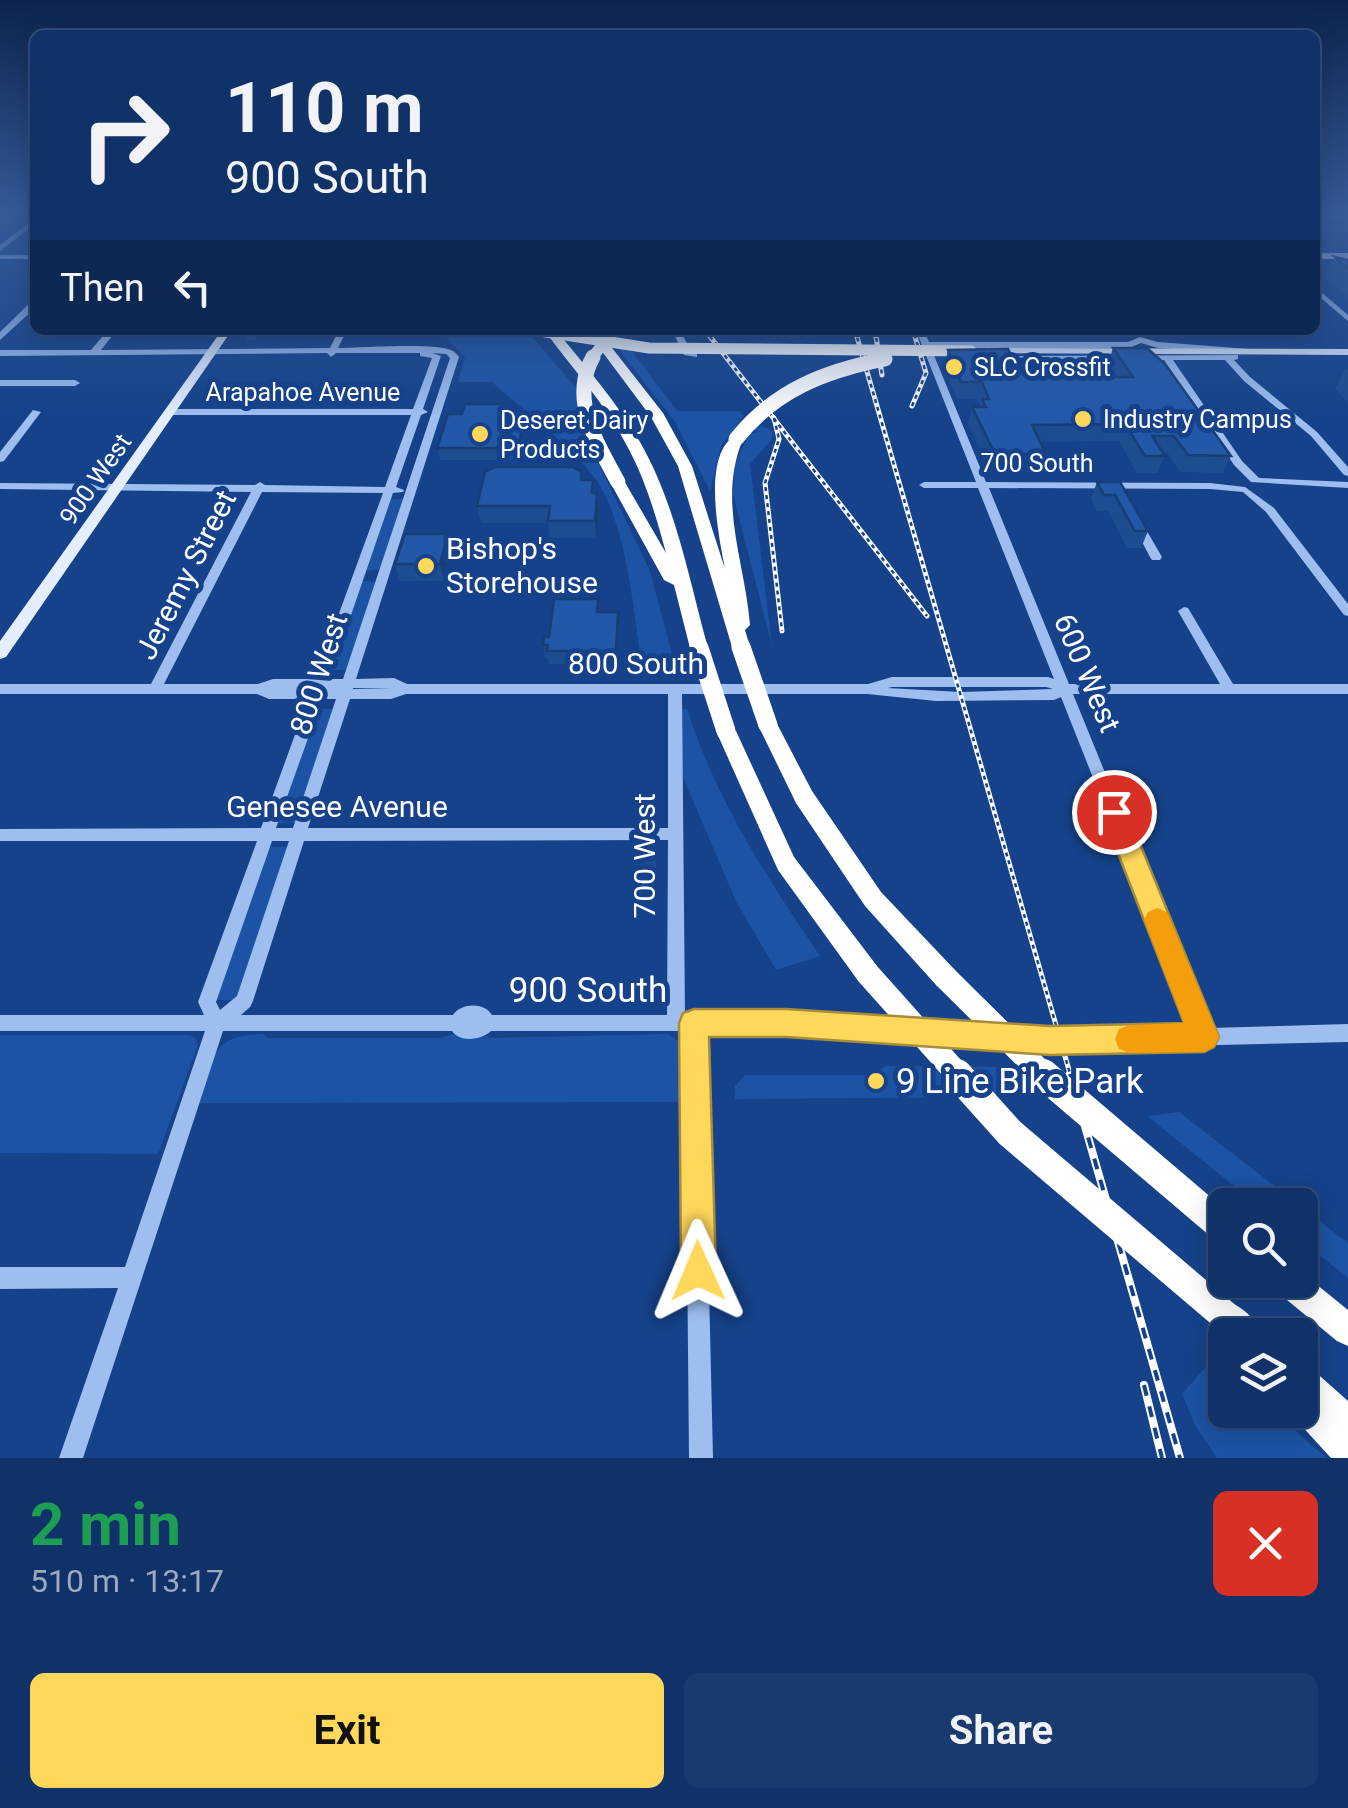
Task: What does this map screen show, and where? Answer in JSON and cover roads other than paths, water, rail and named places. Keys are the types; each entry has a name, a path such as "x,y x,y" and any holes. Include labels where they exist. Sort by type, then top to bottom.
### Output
{"highway":[{"path":"540,335 577,365"},
{"path":"554,335 621,422 643,462 726,731 786,863 868,974 1010,1133 1226,1318"},
{"path":"559,335 649,348 971,351"},
{"path":"563,335 592,385"},
{"path":"587,335 640,390"},
{"path":"598,335 640,390 685,466 768,725 804,797 873,899 1052,1084 1208,1215"},
{"path":"610,335 588,362 580,395 590,430 686,603"},
{"path":"742,648 741,597 721,490 726,461 736,438 774,401 825,374 895,358 971,351"},
{"path":"1309,1298 1348,1330"},
{"path":"1318,1397 1348,1423"},
{"path":"1318,1418 1348,1452"}],"main road":[{"name":"900 West","path":"0,653 224,335"},
{"path":"971,351 1348,352"}],"street":[{"path":"1322,282 1348,306"},
{"path":"1320,293 1348,319"},
{"path":"0,337 30,308"},
{"path":"93,353 109,335"},
{"path":"332,352 340,335"},
{"path":"678,335 687,352 694,355"},
{"name":"600 West","path":"922,335 1204,1037"},
{"path":"1136,335 1140,340 1161,346 1252,352"},
{"path":"1153,335 1161,346"},
{"path":"926,345 1129,345 1140,340"},
{"name":"800 West","path":"70,1458 218,1023 244,1002 456,357 449,352 434,353 392,486 207,1002 218,1023"},
{"path":"931,359 1233,359 1252,352"},
{"path":"0,353 434,353"},
{"path":"1167,358 1238,464 1261,485 1270,510"},
{"path":"1146,359 1167,378 1185,386"},
{"path":"1233,359 1247,379 1314,434 1348,473"},
{"path":"0,384 75,384"},
{"name":"Arapahoe Avenue","path":"169,412 438,411"},
{"path":"0,459 36,412"},
{"path":"1238,464 1241,486 1270,510 1348,612"},
{"name":"700 South","path":"924,485 1261,485"},
{"path":"1261,485 1348,485"},
{"path":"0,486 413,486"},
{"path":"1116,486 1156,557"},
{"name":"Jeremy Street","path":"156,689 260,487"},
{"path":"1184,611 1229,688"},
{"name":"800 South","path":"0,689 259,689 269,694 319,689 391,694 405,689 867,689 896,695 1054,695 1064,689 1348,689"},
{"name":"700 West","path":"674,689 675,834 701,1458"},
{"name":"Genesee Avenue","path":"0,835 675,834"},
{"name":"900 South","path":"0,1023 457,1023 461,1030 480,1030 487,1023 786,1023 1050,1040 1348,1033"},
{"path":"0,1278 130,1277"}],"railway":[{"path":"709,335 774,419"},
{"path":"856,335 1071,1077"},
{"path":"876,335 882,375"},
{"path":"912,406 926,373 915,335"},
{"path":"774,419 927,616"},
{"path":"774,419 779,439 765,483 782,631"},
{"path":"1070,1074 1180,1458"},
{"path":"1144,1385 1162,1458"}],"place":[{"name":"SLC Crossfit","path":"954,367"},
{"name":"Industry Campus","path":"1083,419"},
{"name":"Deseret Dairy Products","path":"480,434"},
{"name":"Bishop's Storehouse","path":"426,566"},
{"name":"9 Line Bike Park","path":"876,1081"}]}
